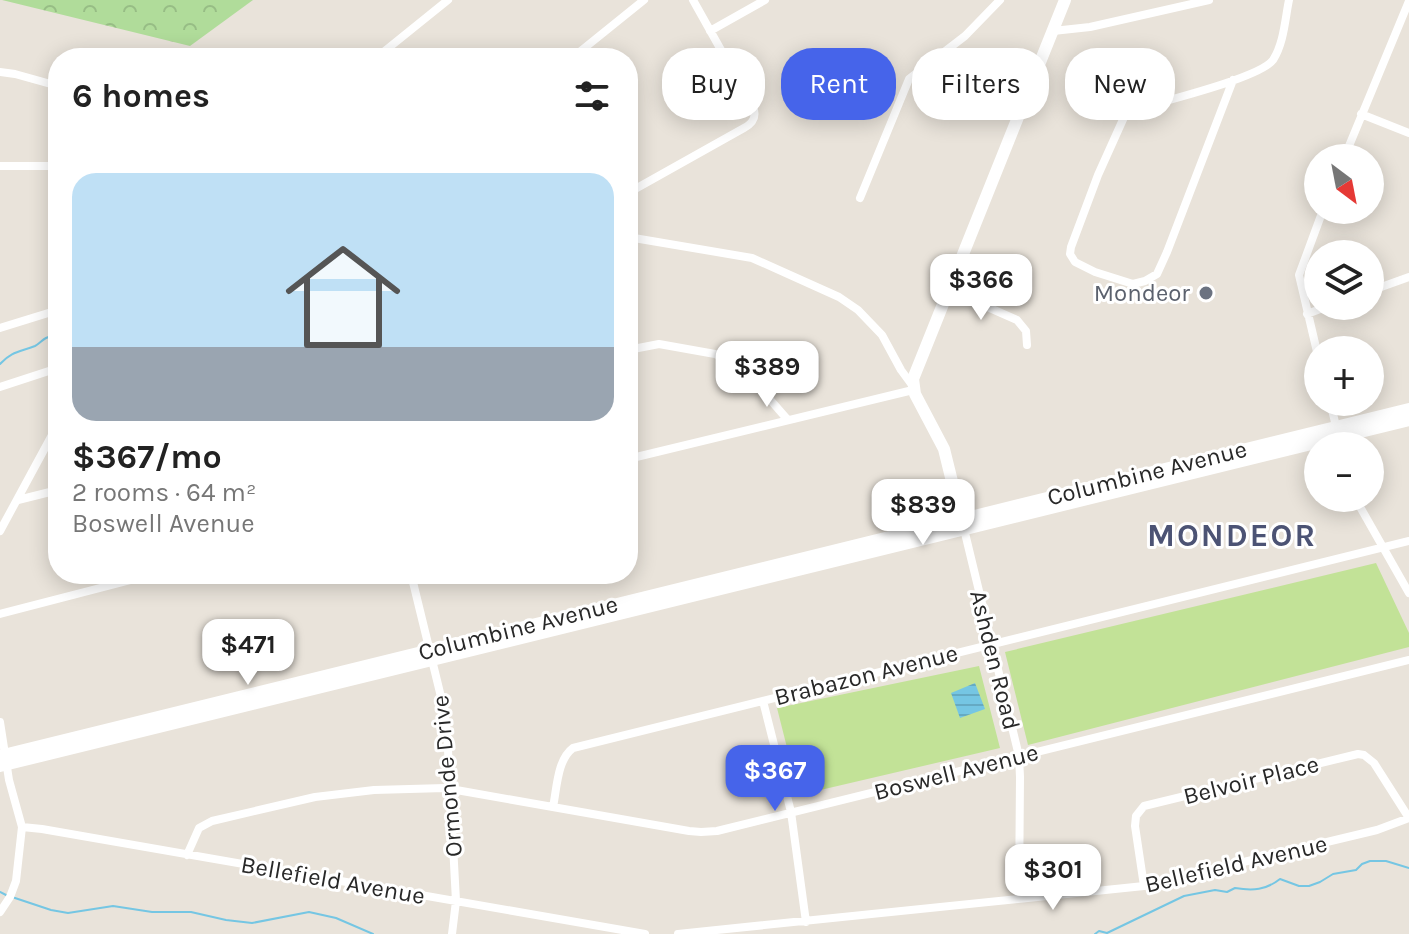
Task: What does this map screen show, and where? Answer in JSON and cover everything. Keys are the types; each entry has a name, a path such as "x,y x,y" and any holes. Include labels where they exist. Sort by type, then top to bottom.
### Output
{"main road":[{"path":"913,387 915,373 1065,0"},
{"name":"Ashden Road","path":"913,387 944,449 963,524"},
{"name":"Columbine Avenue","path":"1351,432 1409,409"},
{"name":"Columbine Avenue","path":"1359,432 1409,420"},
{"name":"Columbine Avenue","path":"3,760 1211,463 1304,444"}],"street":[{"path":"388,48 448,0"},
{"path":"584,48 644,0"},
{"path":"638,187 744,128 755,116 753,107 693,0"},
{"path":"710,31 765,0"},
{"path":"860,198 909,79 965,36 1000,0"},
{"path":"1053,31 1090,27 1209,0"},
{"path":"1233,80 1161,269 1141,283 1129,283 1075,262 1070,252 1098,175 1125,115 1265,67 1273,58 1283,31 1289,0"},
{"path":"1349,144 1409,1"},
{"path":"0,72 48,83"},
{"path":"1361,114 1409,133"},
{"path":"0,166 48,166"},
{"name":"Ashden Road","path":"638,239 752,258 839,297 858,310 882,335 913,387"},
{"path":"1304,261 1299,275 1304,299"},
{"path":"1384,286 1409,277"},
{"path":"949,290 1017,320 1026,331 1027,345"},
{"path":"0,328 48,313"},
{"path":"638,348 659,344 723,357 739,369 788,420"},
{"path":"0,387 48,371"},
{"path":"638,457 913,387"},
{"path":"0,531 48,443"},
{"path":"18,500 48,492"},
{"path":"1363,512 1409,593"},
{"name":"Ashden Road","path":"963,524 1019,756 1019,899"},
{"name":"Brabazon Avenue","path":"553,807 562,762 573,748 1409,541"},
{"path":"0,614 112,584"},
{"name":"Ormonde Drive","path":"413,584 446,719 456,901 452,934"},
{"name":"Boswell Avenue","path":"187,855 199,828 212,821 315,797 438,787 701,832 717,831 1409,660"},
{"path":"763,701 791,812 806,922"},
{"path":"0,722 3,760 22,827 16,881 0,912"},
{"name":"Belvoir Place","path":"1144,886 1135,826 1136,816 1144,806 1358,754 1374,763 1409,818"},
{"name":"Bellefield Avenue","path":"678,934 1144,886 1306,849 1409,818"},
{"name":"Bellefield Avenue","path":"22,827 645,934"}],"green space":[{"path":"2,0 253,0 190,46"},
{"path":"1376,563 1409,633 1409,647 1028,745 1005,652"},
{"path":"979,666 1000,748 799,795 777,708"}],"water":[{"path":"975,683 985,709 960,718 951,693"}],"waterway":[{"path":"0,364 12,354 35,346 48,337"},
{"path":"1095,934 1099,931 1107,933 1184,896 1215,890 1227,892 1235,888 1259,889 1280,879 1309,886 1333,874 1356,870 1370,861 1386,861 1409,868"},
{"path":"0,892 6,895"},
{"path":"12,897 68,913 113,906 152,912 191,912 252,923 309,912 336,918 373,934"}],"place":[{"name":"Mondeor","path":"1206,293"}],"district":[{"name":"MONDEOR","path":"1232,535"}]}
